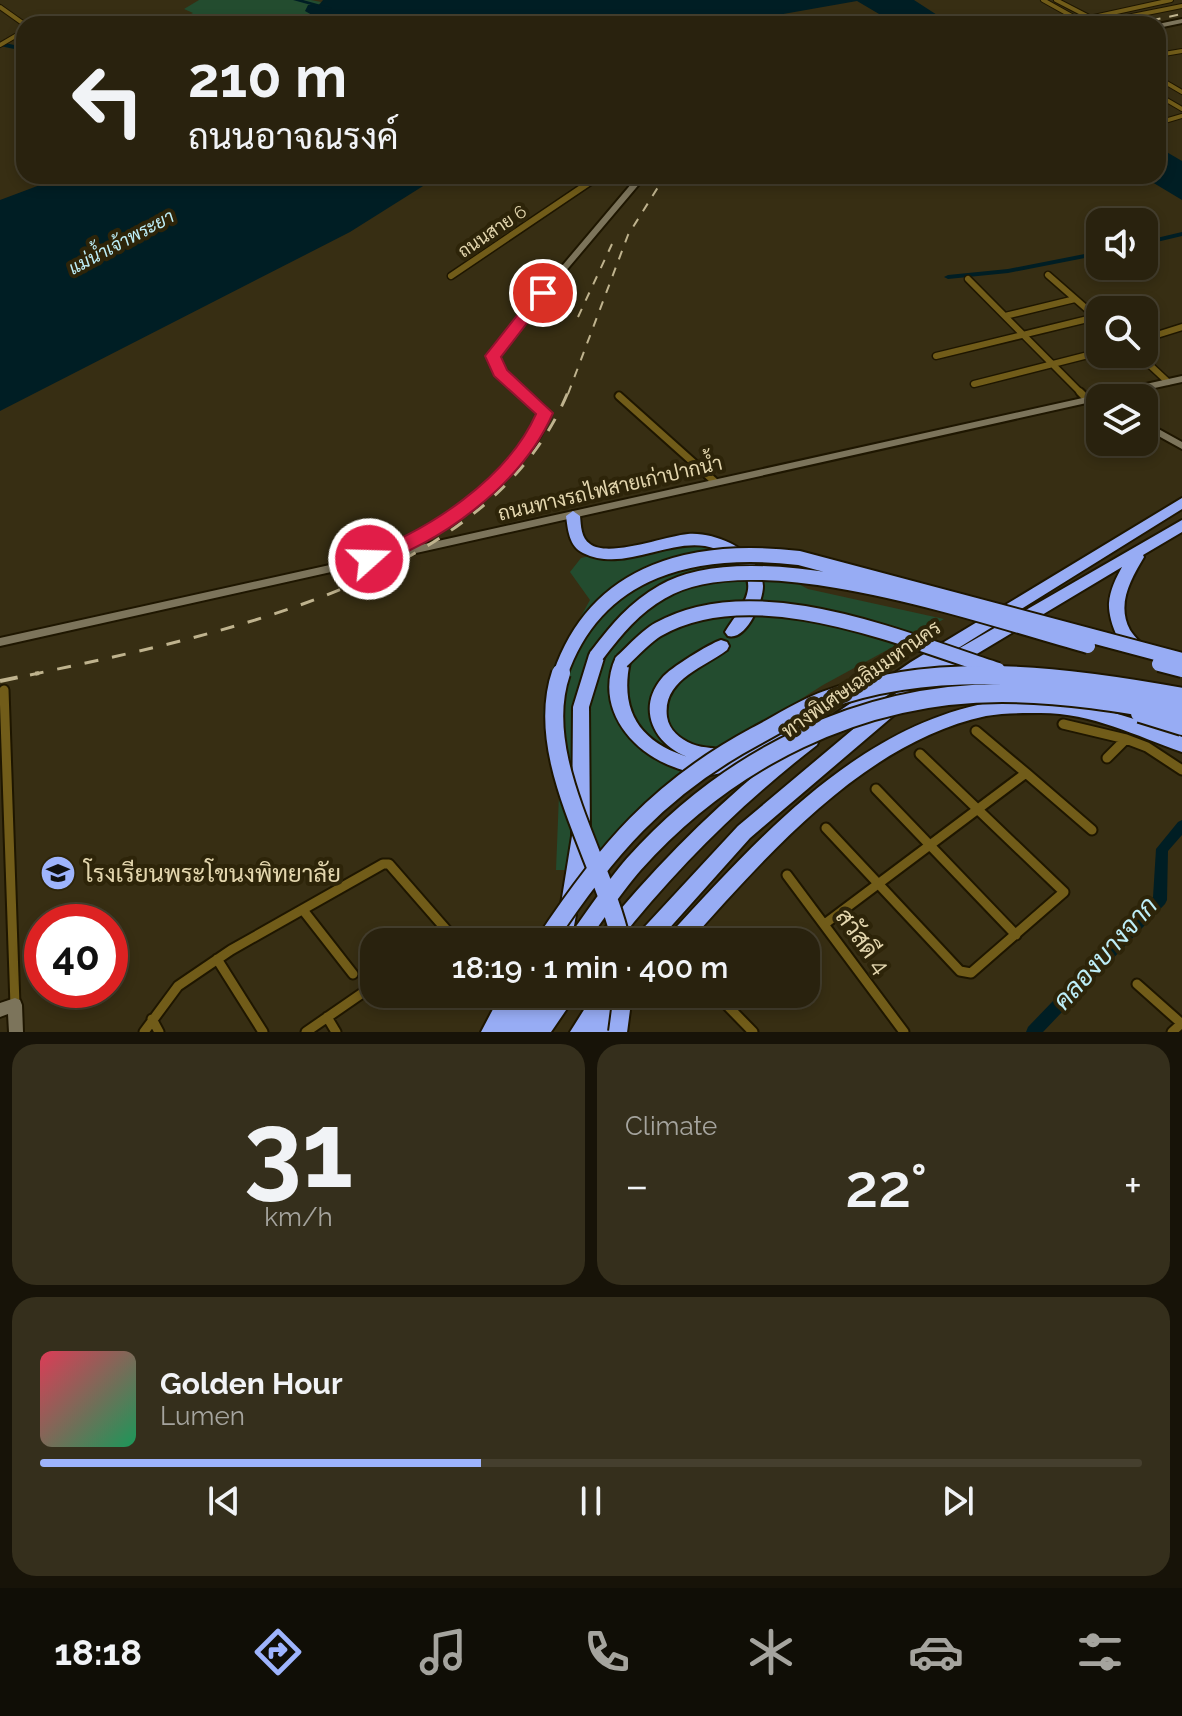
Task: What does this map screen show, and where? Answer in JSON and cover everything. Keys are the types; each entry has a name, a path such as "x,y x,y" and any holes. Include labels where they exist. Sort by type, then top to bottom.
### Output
{"highway":[{"name":"ทางพิเศษเฉลิมมหานคร","path":"616,928 751,791 801,748 917,666 1182,503"},
{"path":"573,516 578,539 600,552 635,553 671,541 694,539 716,543 743,558 754,576 754,600 733,632"},
{"name":"ทางพิเศษเฉลิมมหานคร","path":"657,928 744,832 934,671 1182,525"},
{"path":"1146,548 1125,573 1119,588 1117,619 1130,643 1143,654 1182,668"},
{"path":"618,928 567,784 552,719 560,670 578,632 614,594 636,579 682,561 713,556 738,553 799,558 1182,660"},
{"path":"562,928 570,903 581,836 581,707 597,655 610,632 630,611 652,597 707,575 762,569 849,583 1182,668"},
{"path":"917,666 832,701 747,754 721,765 698,767 648,747 634,735 618,707 617,678 622,661 658,627 687,615 724,608 790,612 917,645 1182,726"},
{"path":"721,646 668,682 661,697 661,726 676,745 695,754 747,754"},
{"path":"555,928 590,878 626,835 690,774 796,714 835,697 896,684 1003,674 1116,683 1182,697"},
{"path":"586,928 625,875 659,836 701,796 748,764 828,722 863,710 923,700 1006,693 1105,698 1182,714"},
{"path":"690,928 784,830 883,752 950,718 996,708 1039,705 1102,715 1182,745"},
{"path":"491,1032 504,1008"},
{"path":"505,1032 520,1008"},
{"path":"535,1031 542,1008"},
{"path":"535,1031 555,1008"},
{"path":"580,1032 596,1008"},
{"path":"595,1032 616,1008"},
{"path":"618,1032 621,1008"}],"main road":[{"path":"369,559 404,547 450,516 490,484 532,440 545,413 500,372 494,362 495,350 635,184"},
{"name":"ถนนทางรถไฟสายเก่าปากน้ำ","path":"1158,384 1182,379"},
{"name":"ถนนทางรถไฟสายเก่าปากน้ำ","path":"0,642 1086,400"},
{"path":"1158,432 1182,446"},
{"path":"0,1010 15,1005 16,1032"}],"street":[{"path":"1043,0 1071,16"},
{"path":"1056,0 1087,16"},
{"path":"1094,16 1171,0"},
{"path":"1134,16 1182,6"},
{"name":"ถนนสาย 6","path":"451,276 585,184"},
{"path":"1048,275 1086,309"},
{"path":"968,279 1086,398"},
{"path":"1005,316 1075,299"},
{"path":"936,356 1086,322"},
{"path":"1158,336 1182,327"},
{"path":"974,384 1086,356"},
{"path":"1153,368 1168,382"},
{"path":"619,396 714,481"},
{"path":"4,690 15,1005"},
{"path":"1063,724 1147,747 1182,770"},
{"path":"976,731 1092,830"},
{"path":"1107,758 1126,739"},
{"path":"826,828 963,973 971,973 1064,892 920,754"},
{"path":"826,923 1026,773"},
{"path":"876,789 1016,935"},
{"path":"144,1032 178,986 217,959 387,863 445,928"},
{"name":"สวัสดี 4","path":"787,875 826,923 904,1032"},
{"path":"303,910 353,974"},
{"path":"217,959 263,1032"},
{"path":"1137,984 1182,1024 1172,1032"},
{"path":"306,1032 360,995"},
{"path":"729,1008 750,1031"},
{"path":"327,1017 336,1032"},
{"path":"152,1019 159,1032"}],"green space":[{"path":"199,0 321,2 308,16 187,16 193,13 184,9"},
{"path":"689,533 720,543 808,589 944,619 823,685 667,784 596,870 556,870 559,795 543,713 553,667 590,600 570,572 581,558"}],"water":[{"path":"323,0 914,0 939,16 882,16 857,1 772,16 311,16 305,11 308,5 319,5"},
{"path":"1166,152 1182,161 1182,200 1155,184 1166,184"},
{"name":"แม่น้ำเจ้าพระยา","path":"43,184 426,184 350,232 0,411 0,200"}],"waterway":[{"path":"296,0 329,8"},
{"path":"0,44 16,47"},
{"path":"1158,240 1182,234"},
{"path":"948,277 1008,271 1086,256"},
{"name":"คลองบางจาก","path":"1033,1032 1160,900 1162,849 1182,826"}],"railway":[{"path":"1166,17 1182,14"},
{"path":"568,394 628,235 660,184"},
{"path":"578,317 612,244"},
{"path":"30,675 102,660 258,619 337,591 411,556 476,512 530,458 568,392"},
{"path":"0,681 39,673"}],"place":[{"name":"โรงเรียนพระโขนงพิทยาลัย","path":"58,873"}],"route":[{"path":"369,559 420,538 470,502 507,468 542,425 545,413 542,406 500,372 493,356 543,293"}]}
